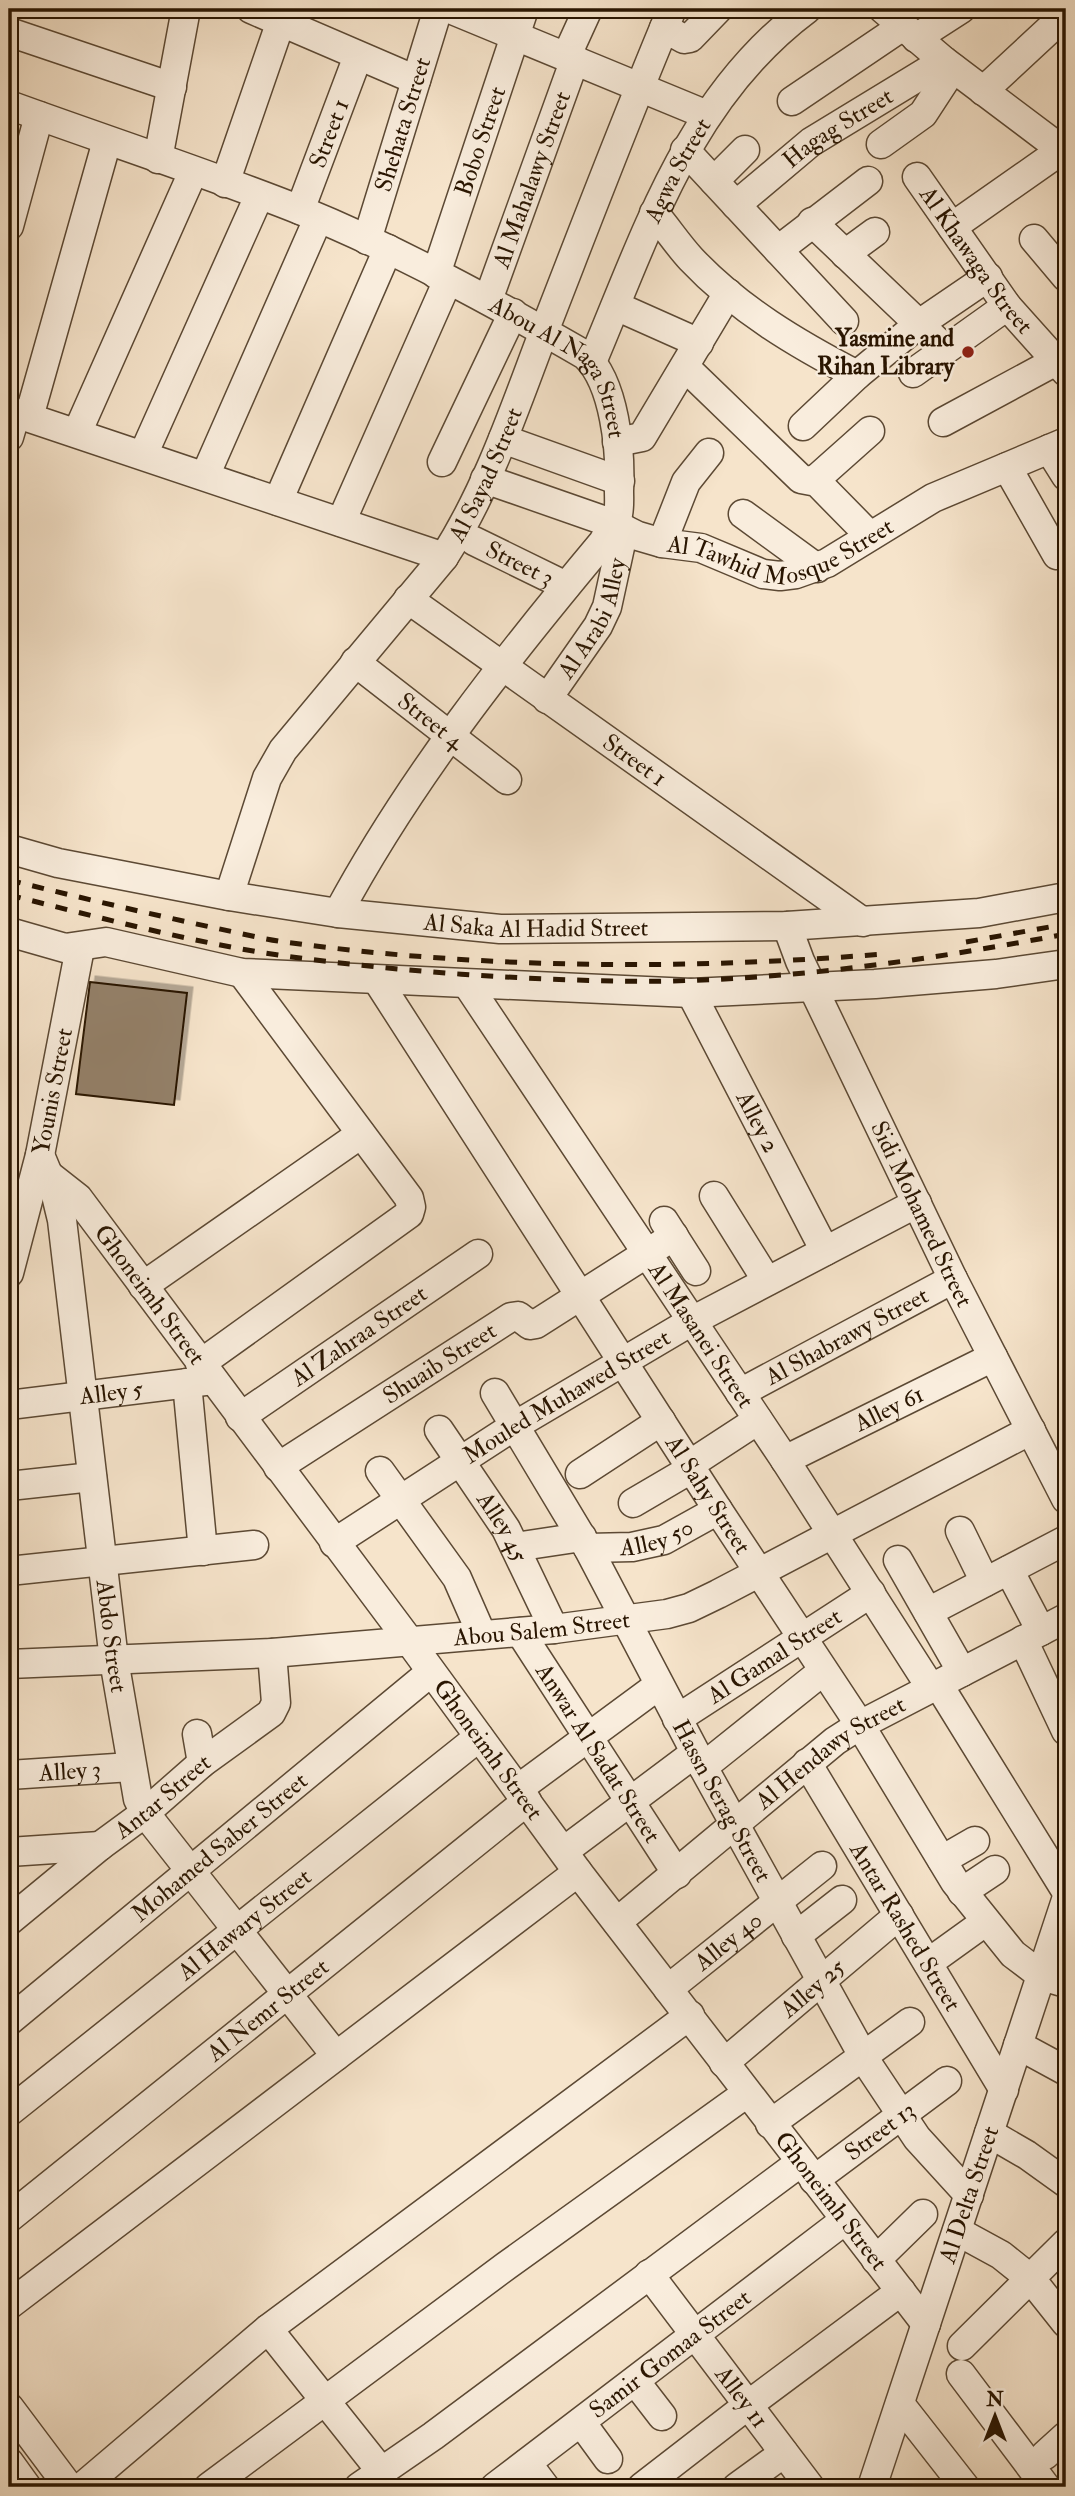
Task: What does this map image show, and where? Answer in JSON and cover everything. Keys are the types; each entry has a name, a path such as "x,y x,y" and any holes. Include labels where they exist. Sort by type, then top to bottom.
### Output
{"street":[{"path":"158,159 186,9"},
{"path":"251,9 416,80"},
{"name":"Shehata Street","path":"278,501 378,245 416,80 438,9"},
{"path":"450,9 520,22 571,57 707,115"},
{"name":"Al Mahalawy Street","path":"488,300 587,9"},
{"path":"668,19 684,39 690,37 718,9"},
{"name":"Agwa Street","path":"592,362 654,213 685,150 707,115 751,58 807,9"},
{"path":"792,101 901,24 961,9"},
{"path":"983,91 1066,13"},
{"name":"Al Sayad Street","path":"229,896 267,778 282,750 444,557 458,536 503,439 668,19"},
{"path":"225,183 281,22"},
{"name":"Bobo Street","path":"341,522 442,277 520,22"},
{"path":"901,24 948,65 1065,150 952,226"},
{"path":"9,32 172,87"},
{"name":"Street 1","path":"205,477 309,215 358,56"},
{"path":"881,144 923,114 948,65"},
{"name":"Hagag Street","path":"736,205 811,142 948,65"},
{"name":"Abou Al Naga Street","path":"9,105 225,183 378,245 513,313 585,355 602,380 617,442 619,526 566,586 450,736 384,831 338,913"},
{"path":"9,226 39,116"},
{"path":"107,141 16,420 77,433 444,557"},
{"path":"685,150 844,321"},
{"path":"714,181 745,150"},
{"path":"77,433 193,172"},
{"name":"Al Khawaga Street","path":"917,177 1007,306 1061,367"},
{"path":"778,250 867,181"},
{"path":"143,455 259,196"},
{"path":"654,213 691,259 728,293 803,348 857,375"},
{"path":"812,222 945,349"},
{"path":"845,254 875,232"},
{"path":"1034,239 1066,278"},
{"path":"803,426 857,375 919,324 988,277"},
{"path":"617,442 642,437 728,293"},
{"path":"616,306 692,355 801,479 815,480 870,536"},
{"path":"912,373 1007,306"},
{"path":"442,462 513,313"},
{"path":"943,422 1061,367"},
{"path":"815,480 870,430"},
{"path":"503,439 620,481"},
{"path":"1058,446 1066,476"},
{"name":"Al Tawhid Mosque Street","path":"485,479 619,526 638,536 662,543 701,548 763,574 780,576 817,568 933,498 1058,446"},
{"path":"662,543 686,482 709,453"},
{"path":"1007,467 1057,555"},
{"path":"743,514 817,568"},
{"name":"Al Arabi Alley","path":"547,699 602,617 612,587 619,526"},
{"name":"Street 3","path":"474,541 566,586"},
{"name":"Street 1","path":"408,599 863,922"},
{"name":"Street 4","path":"355,662 507,780"},
{"name":"Al Saka Al Hadid Street","path":"9,849 58,863 229,896 338,913 500,929 787,926 863,922 979,913 1066,897"},
{"name":"Sidi Mohamed Street","path":"787,926 800,961 953,1279 1066,1499"},
{"path":"9,933 65,948 106,943 242,973 691,993 996,974 1066,964"},
{"name":"Younis Street","path":"9,1273 45,1166 80,947"},
{"path":"203,1551 200,1375 408,1214 411,1207 409,1198 242,973"},
{"name":"Al Sahy Street","path":"377,980 690,1467 860,1725 962,1892 1013,1954 1054,1980"},
{"name":"Al Masanei Street","path":"467,984 758,1419 870,1593 944,1681 1066,1891"},
{"name":"Alley 2","path":"691,993 825,1251"},
{"path":"143,1286 361,1134"},
{"name":"Ghoneimh Street","path":"45,1166 78,1198 143,1286 200,1375 240,1417 617,1922 926,2324"},
{"name":"Abdo Street","path":"45,1166 62,1220 101,1561 114,1660 138,1799 145,1812 336,2056"},
{"path":"714,1196 767,1282"},
{"name":"Mouled Muhawed Street","path":"334,1543 516,1425 692,1321 917,1203"},
{"name":"Shuaib Street","path":"278,1467 512,1317 518,1316 530,1325 536,1324 646,1254 669,1229 696,1271"},
{"name":"Al Zahraa Street","path":"240,1417 478,1254"},
{"name":"Al Shabrawy Street","path":"740,1393 953,1279"},
{"name":"Alley 61","path":"785,1460 993,1357"},
{"name":"Alley 5","path":"9,1405 82,1396 200,1375"},
{"name":"Hassn Serag Street","path":"495,1393 585,1543 677,1720 863,2056 901,2116 932,2157 969,2195"},
{"path":"633,1503 758,1419"},
{"path":"580,1474 661,1421"},
{"name":"Alley 45","path":"439,1430 515,1547 554,1629"},
{"name":"Abou Salem Street","path":"9,1664 272,1653 554,1629 667,1614 689,1608 759,1573 1031,1430"},
{"path":"380,1471 457,1578 482,1635"},
{"path":"9,1486 92,1477"},
{"name":"Alley 50","path":"515,1547 585,1543 651,1544 677,1535 718,1510"},
{"path":"960,1531 997,1576 1032,1635 1066,1731"},
{"path":"928,1612 1066,1540"},
{"path":"9,1571 254,1545"},
{"path":"898,1560 928,1612 944,1681"},
{"name":"Al Gamal Street","path":"677,1720 870,1593"},
{"name":"Al Hendawy Street","path":"617,1922 807,1763 860,1725 1066,1618"},
{"name":"Anwar Al Sadat Street","path":"520,1632 677,1874"},
{"name":"Antar Street","path":"9,1921 202,1763 275,1708 272,1653"},
{"path":"9,2305 336,2056 571,1861 631,1801 699,1760 823,1671"},
{"name":"Mohamed Saber Street","path":"9,2021 431,1672"},
{"name":"Al Nemr Street","path":"9,2218 288,1994 588,1736 659,1685"},
{"path":"197,1734 202,1763"},
{"name":"Al Hawary Street","path":"9,2112 479,1737"},
{"name":"Antar Rashed Street","path":"807,1763 1004,2090"},
{"name":"Alley 3","path":"9,1775 131,1767"},
{"path":"942,1860 975,1842"},
{"path":"9,1852 100,1846"},
{"name":"Alley 40","path":"668,1989 822,1866"},
{"path":"962,1892 995,1870"},
{"path":"796,1936 842,1900"},
{"name":"Al Delta Street","path":"876,2484 1018,2045 1054,1980 1066,1900"},
{"name":"Alley 25","path":"724,2063 899,1915"},
{"path":"928,1964 985,1922"},
{"path":"82,2487 268,2329 690,2015"},
{"path":"770,2124 910,2022"},
{"path":"1018,2045 1066,2071"},
{"name":"Street 13","path":"370,2479 433,2436 649,2274 808,2171 901,2116 947,2081"},
{"path":"209,2487 506,2266 747,2093"},
{"path":"989,2133 1027,2155 1066,2183"},
{"path":"876,2260 923,2214"},
{"name":"Samir Gomaa Street","path":"495,2487 845,2220"},
{"path":"957,2231 1001,2255 1031,2278 1066,2323"},
{"path":"962,2346 1066,2243"},
{"name":"Alley 11","path":"649,2274 810,2487"},
{"path":"642,2487 901,2291"},
{"path":"268,2329 326,2400 370,2479"},
{"path":"961,2374 1046,2487"},
{"path":"635,2381 662,2416"},
{"path":"900,2404 965,2487"},
{"path":"9,2407 69,2487"},
{"path":"581,2422 608,2459"},
{"path":"1045,2455 1066,2436"},
{"path":"737,2487 784,2453"},
{"path":"9,2462 27,2487"},
{"path":"527,2463 545,2487"}],"building":[{"path":"90,982 187,993 174,1105 76,1094"}],"railway":[{"path":"9,880 273,940 365,952 587,964 735,963 883,954"},
{"path":"9,895 185,938 256,952 412,970 573,980 670,981 784,975 954,954 1066,934"},
{"path":"966,942 1066,924"}],"place":[{"name":"Yasmine and Rihan Library","path":"968,352"}]}
